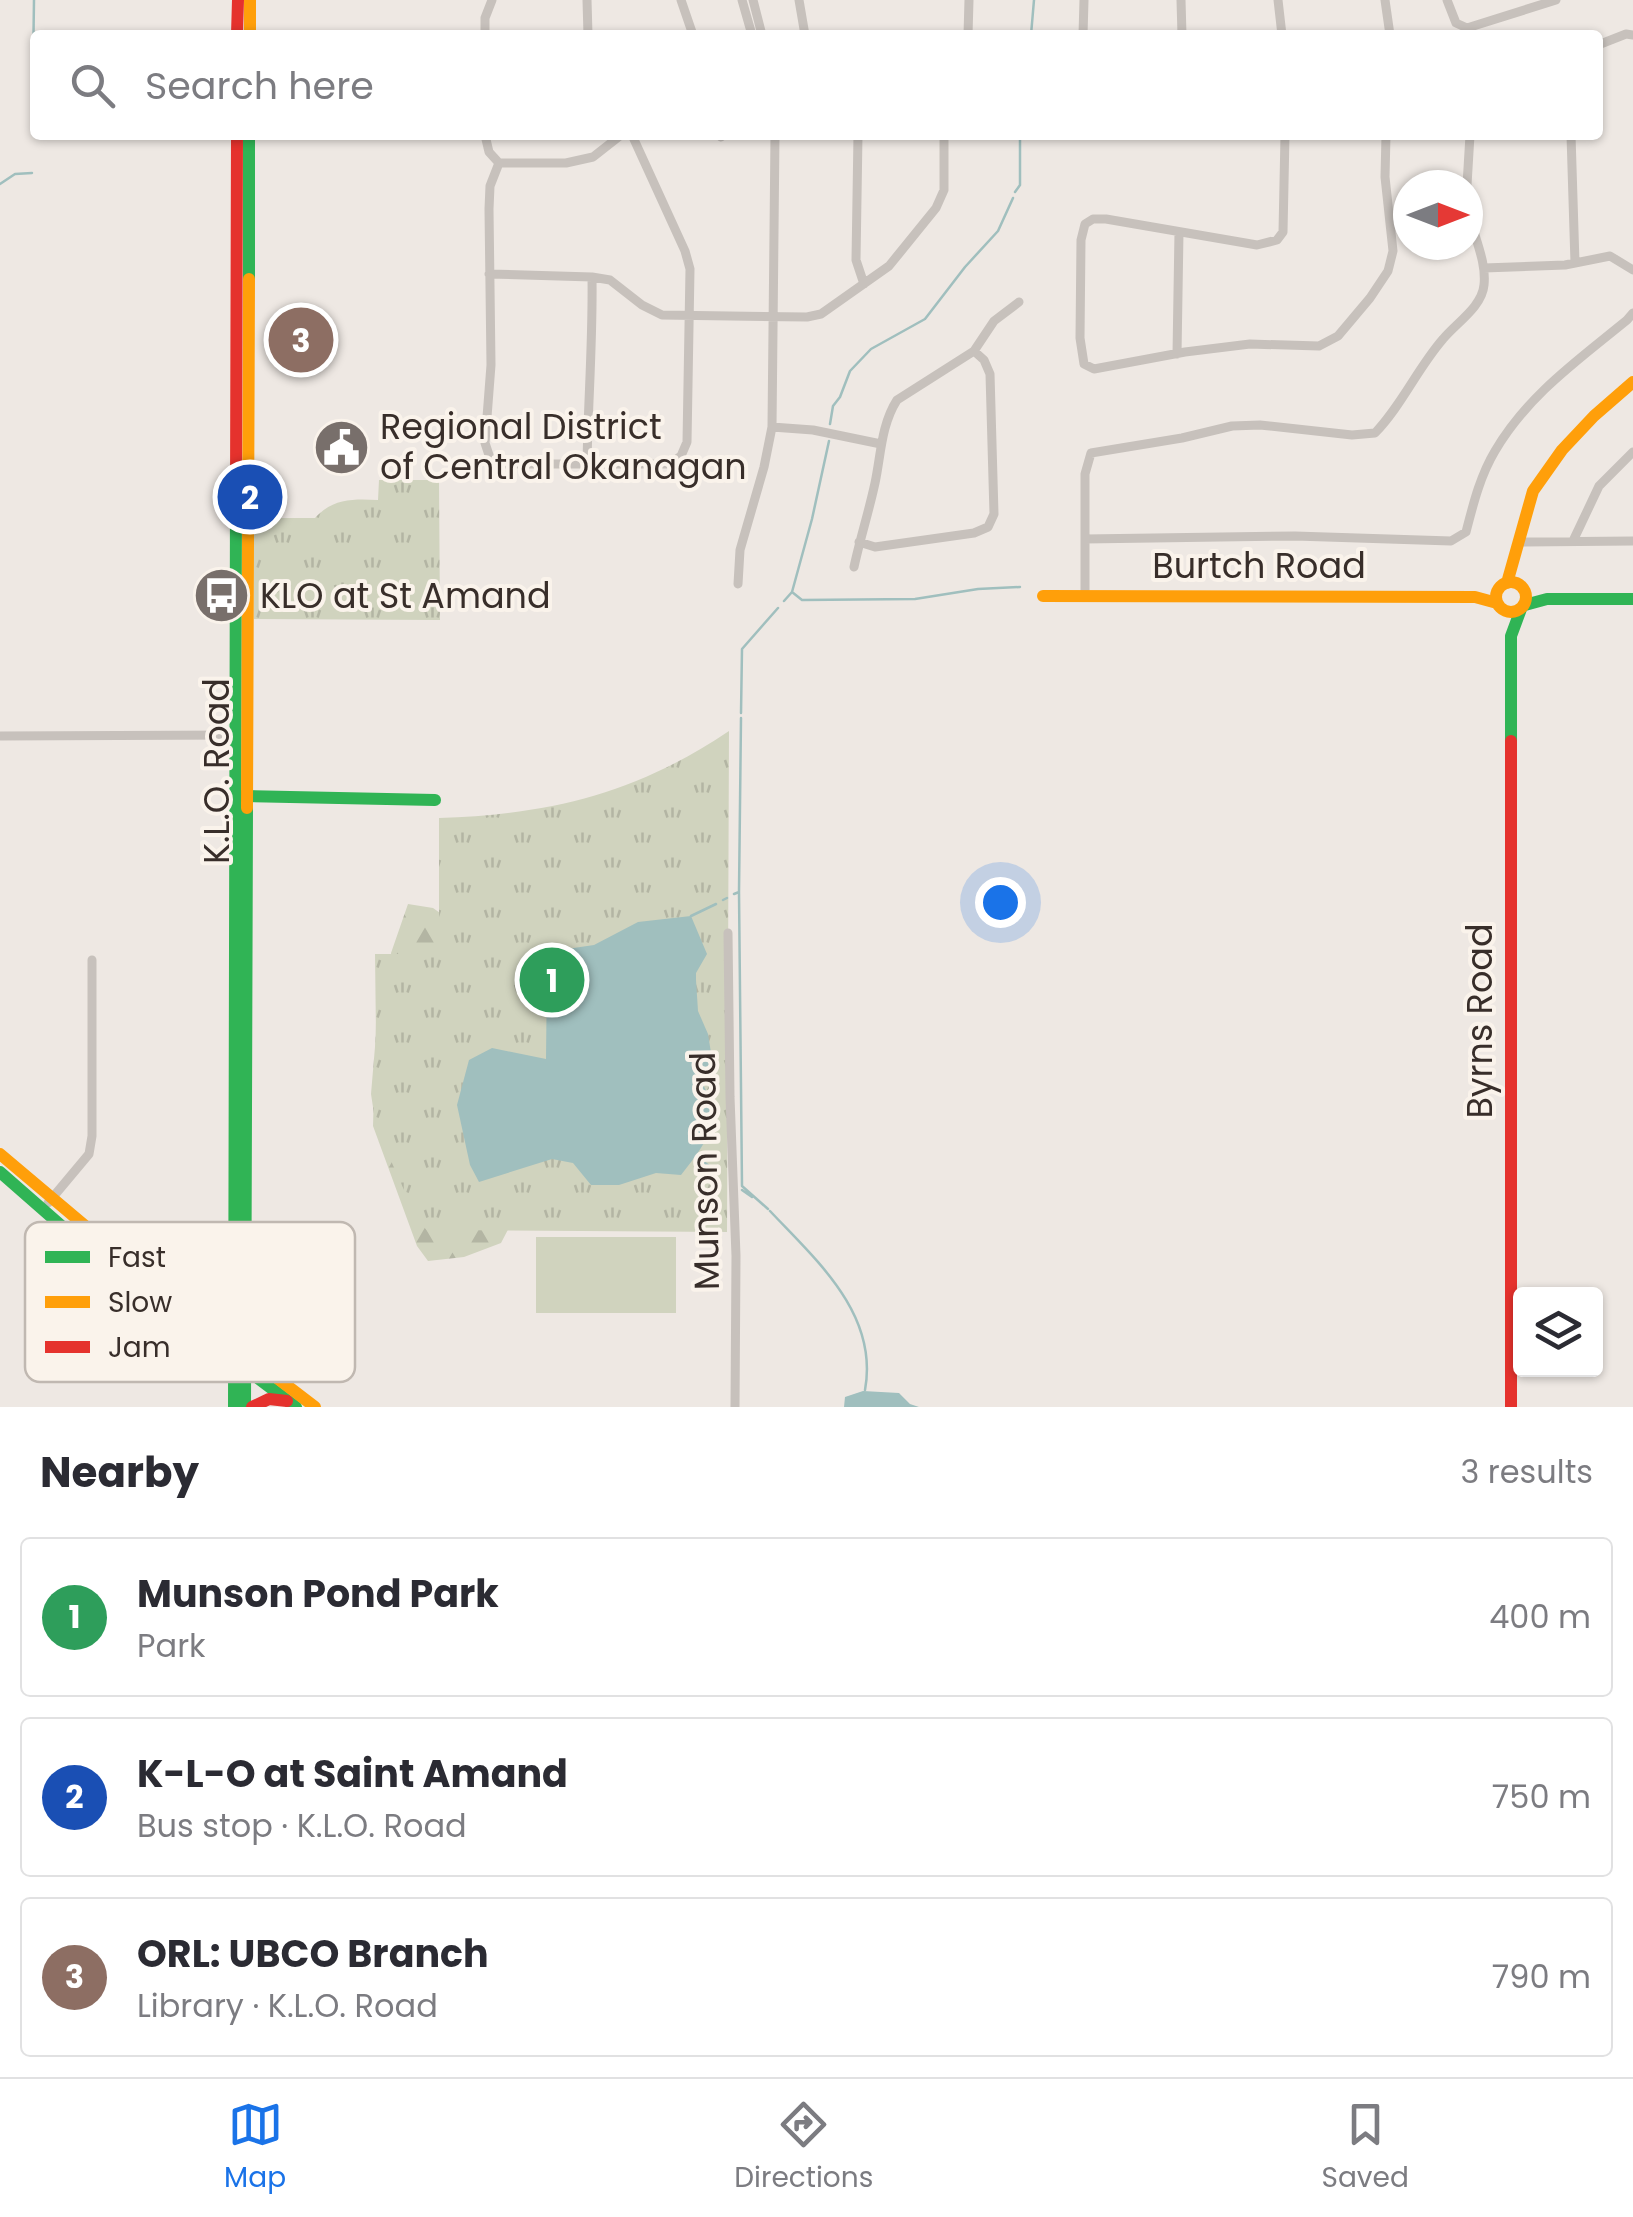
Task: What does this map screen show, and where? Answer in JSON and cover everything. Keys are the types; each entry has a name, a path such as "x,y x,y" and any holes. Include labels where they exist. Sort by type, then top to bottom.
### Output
{"main road":[{"path":"238,0 238,30"},
{"path":"250,0 250,30"},
{"name":"K.L.O. Road","path":"237,140 239,1222"},
{"name":"K.L.O. Road","path":"235,1222 249,140"},
{"path":"1508,593 1533,491 1562,450 1633,382"},
{"path":"1508,593 1546,599 1633,599"},
{"path":"1508,593 1527,597 1523,607"},
{"name":"Burtch Road","path":"1043,596 1475,598 1508,593 1511,612 1523,607"},
{"name":"Byrns Road","path":"1508,593 1510,1407"},
{"path":"1523,607 1546,599"},
{"name":"Byrns Road","path":"1511,636 1523,607"},
{"path":"241,796 435,800"},
{"path":"0,1154 63,1222"},
{"path":"0,1172 71,1222"},
{"name":"K.L.O. Road","path":"234,1407 237,1382"},
{"name":"K.L.O. Road","path":"241,1382 244,1407"},
{"path":"267,1382 293,1404"},
{"path":"275,1382 314,1407"},
{"path":"252,1407 272,1399 293,1404"}],"street":[{"path":"485,30 492,0"},
{"path":"586,0 588,30"},
{"path":"681,0 690,30"},
{"path":"742,0 751,30"},
{"path":"753,0 761,30"},
{"path":"799,0 804,30"},
{"path":"968,30 969,0"},
{"path":"1083,30 1084,0"},
{"path":"1181,0 1182,30"},
{"path":"1278,0 1281,30"},
{"path":"1385,0 1389,30"},
{"path":"1447,0 1456,23 1467,28 1556,0"},
{"path":"1603,43 1633,35"},
{"path":"486,140 499,163"},
{"path":"499,163 566,163 593,157 615,140"},
{"path":"499,163 490,186 491,365 485,443 490,458 505,464 670,464 681,456 687,442 690,269 634,140"},
{"path":"738,584 740,550 772,427 775,140"},
{"path":"858,140 856,260 864,284"},
{"path":"488,274 610,280 662,315 821,314 889,266 936,208 944,190 944,140"},
{"path":"1285,140 1283,232 1277,240 1257,245 1106,218 1085,224 1081,240 1080,338 1084,364 1094,369 1250,344 1319,346 1338,336 1370,298 1388,271 1394,252 1386,140"},
{"path":"1469,170 1470,140"},
{"path":"1572,140 1575,263"},
{"path":"1177,354 1179,232"},
{"path":"1484,268 1575,263 1610,256 1633,270"},
{"path":"1086,596 1085,474 1091,453 1232,426 1284,426 1352,435 1374,433 1388,419 1441,341 1475,306 1484,289 1482,260"},
{"path":"587,464 592,277"},
{"path":"854,567 889,412 897,400 974,351 994,321 1019,302"},
{"path":"1085,539 1295,536 1451,541 1466,532 1493,454 1512,424 1536,395 1633,313"},
{"path":"859,542 875,547 974,533 988,526 994,514 990,374 984,360 974,351"},
{"path":"772,427 814,430 881,444"},
{"path":"1573,542 1599,486 1633,452"},
{"path":"1519,542 1633,542"},
{"path":"0,736 236,735"},
{"name":"Munson Road","path":"728,933 736,1256 735,1407"},
{"path":"47,1204 88,1154 92,1136 92,960"}],"green space":[{"path":"379,480 439,480 440,620 254,619 254,518 315,518 337,503 378,500"},
{"path":"729,731 727,1232 439,1230 438,1244 416,1217 376,1127 371,1094 376,1035 375,954 439,954 439,818 518,812 591,797 660,771"},
{"path":"408,904 433,908 463,929 526,1195 501,1243 464,1257 428,1261 417,1246 373,1126 376,1022 394,999 391,953"},
{"path":"536,1237 676,1237 676,1313 536,1313"}],"water":[{"path":"691,916 707,954 696,980 698,1011 708,1034 712,1059 701,1080 710,1100 712,1123 705,1142 681,1175 656,1173 619,1185 591,1185 573,1163 552,1159 479,1182 470,1165 457,1105 469,1060 492,1048 546,1059 547,968 560,950 594,945 638,922"},
{"path":"863,1391 899,1393 919,1407 844,1407 845,1397"}],"waterway":[{"path":"34,0 34,30"},
{"path":"1031,30 1034,0"},
{"path":"1015,192 1020,185 1020,140"},
{"path":"0,184 15,174 32,173"},
{"path":"830,424 833,406 850,371 871,349 925,319 998,231 1013,198"},
{"path":"784,601 792,592 829,441"},
{"path":"792,592 802,600 915,599 1020,587"},
{"path":"741,713 742,649 778,608"},
{"path":"734,894 739,892 741,718"},
{"path":"739,892 742,1186 768,1209"},
{"path":"723,900 727,898"},
{"path":"691,916 716,904"},
{"path":"694,1155 709,1166"},
{"path":"742,1190 752,1197"},
{"path":"770,1211 824,1269 853,1313 863,1337 867,1362 865,1390"}],"traffic: fast":[{"path":"249,140 249,279"},
{"path":"234,1222 236,493"},
{"path":"1525,605 1547,599 1633,599"},
{"path":"1511,741 1511,636 1521,609"},
{"path":"243,796 435,800"},
{"path":"246,1222 247,808"},
{"path":"0,1172 57,1222"},
{"path":"234,1382 234,1407"},
{"path":"245,1382 245,1407"},
{"path":"263,1382 296,1407"}],"traffic: slow":[{"path":"250,0 250,30"},
{"path":"247,808 249,279"},
{"path":"1507,583 1533,491 1562,450 1633,382"},
{"path":"1511,582 1522,586 1526,597 1522,608 1511,612 1500,608 1496,597 1500,586 1511,582"},
{"path":"1043,596 1475,597 1497,603"},
{"path":"0,1154 81,1222"},
{"path":"282,1382 315,1407"}],"traffic: jam":[{"path":"237,30 238,0"},
{"path":"236,493 237,140"},
{"path":"1511,741 1511,1407"},
{"path":"252,1407 269,1399 287,1401"}],"place":[{"name":"ORL: UBCO Branch","path":"301,340"},
{"name":"Regional District of Central Okanagan","path":"341,447"},
{"name":"K-L-O at Saint Amand","path":"250,497"},
{"name":"KLO at St Amand","path":"221,596"},
{"name":"Munson Pond Park","path":"552,980"}]}
